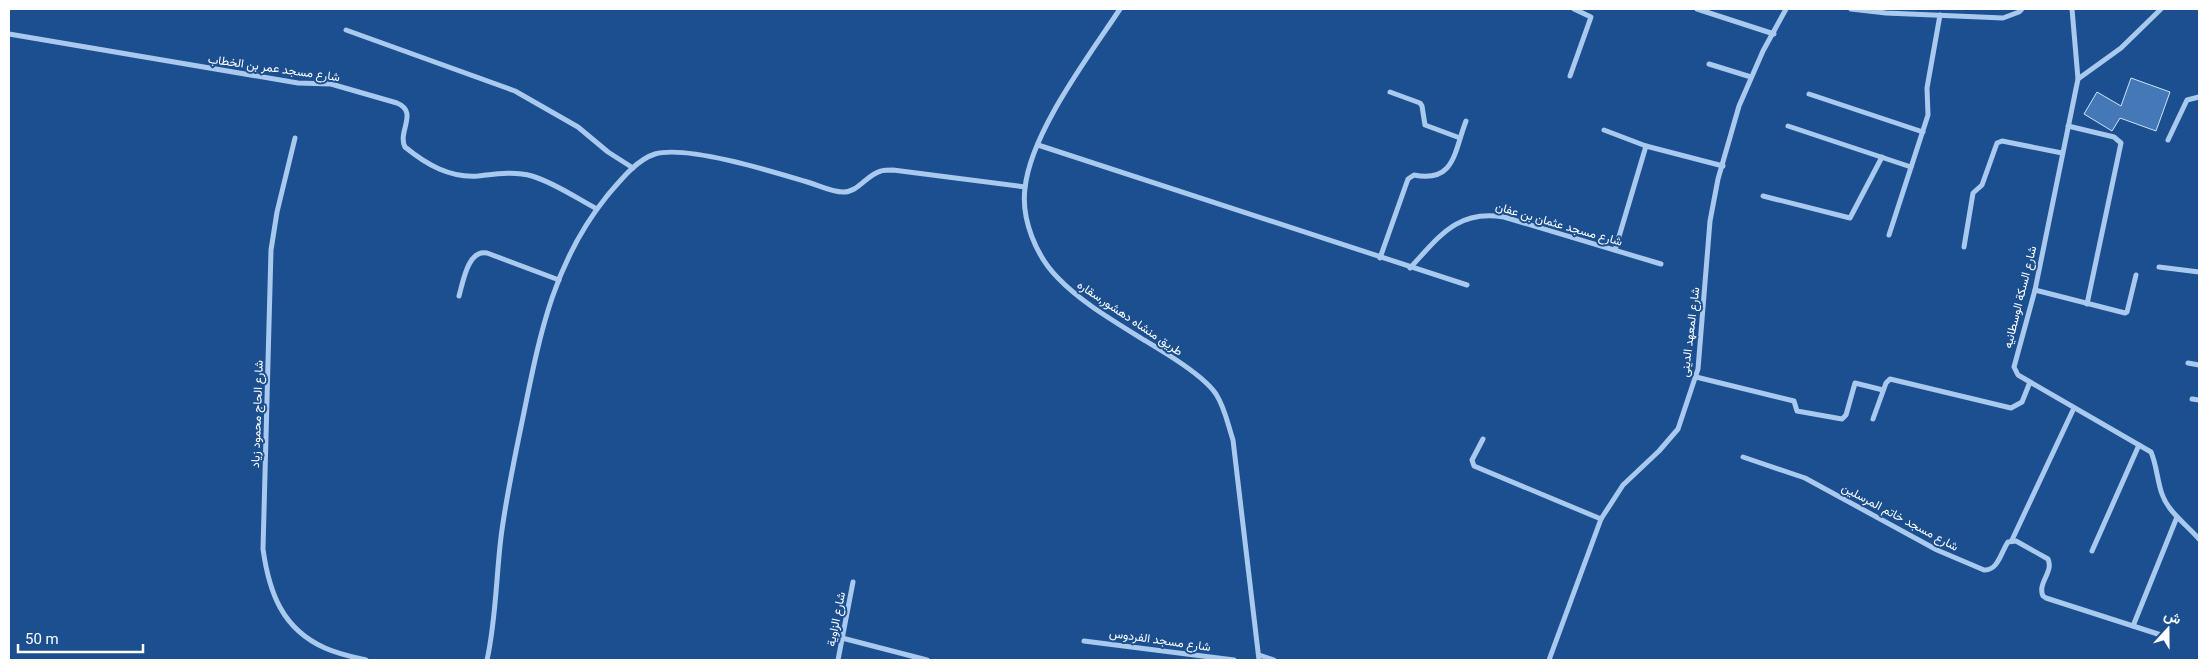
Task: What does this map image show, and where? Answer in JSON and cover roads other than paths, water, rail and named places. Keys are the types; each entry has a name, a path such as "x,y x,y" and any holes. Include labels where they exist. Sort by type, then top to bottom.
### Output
{"street":[{"name":"طريق منشاه دهشور,سقاره","path":"1120,9 1059,104 1038,145 1025,187 1024,202 1034,244 1044,262 1057,278 1105,315 1164,352 1204,382 1215,393 1223,408 1233,440 1259,658"},
{"path":"1570,76 1591,17 1574,9"},
{"path":"1697,9 1774,34"},
{"name":"شارع المعهد الدينى","path":"1548,660 1601,519 1623,485 1659,451 1678,429 1696,377 1710,221 1723,166 1739,106 1750,77 1786,9"},
{"path":"1852,9 1886,13 2003,18 2022,9"},
{"name":"شارع السكة الوسطانيه","path":"2072,9 2078,78 2035,290 2014,367 2018,375 2150,452 2154,460 2162,495 2169,507 2199,539"},
{"path":"2078,78 2121,48 2161,9"},
{"path":"1889,235 1928,115 1927,88 1940,15"},
{"path":"346,30 495,82 514,91 578,127 608,152 633,168"},
{"name":"شارع مسجد عمر بن الخطاب","path":"9,34 298,83 331,84 397,103 407,111 408,118 402,136 402,142 405,147 439,170 464,176 505,173 532,176 597,209"},
{"path":"1709,64 1750,77"},
{"path":"1390,92 1420,103 1425,125 1460,138"},
{"path":"1809,94 1923,132"},
{"path":"2168,140 2187,100 2199,97"},
{"path":"1380,258 1408,179 1414,175 1431,176 1444,172 1450,165 1466,121"},
{"path":"1788,126 1911,167"},
{"path":"2068,126 2114,137 2121,143 2088,304"},
{"path":"1604,130 1646,146 1723,166"},
{"name":"شارع الحاج محمود زياد","path":"296,138 276,212 271,250 263,549 271,592 280,610 293,626 308,639 326,648 366,660"},
{"path":"1964,247 1973,193 1982,185 1994,146 1997,143 2002,141 2062,153"},
{"path":"1038,145 1466,285"},
{"path":"1615,250 1646,146"},
{"path":"487,660 493,630 497,569 509,485 534,356 550,301 577,240 597,209 633,168 655,154 673,152 696,154 773,172 842,192 858,187 868,178 881,171 893,170 1025,187"},
{"path":"1763,196 1850,218 1882,157"},
{"name":"شارع مسجد عثمان بن عفان","path":"1410,268 1446,230 1459,221 1473,216 1489,214 1504,216 1661,264"},
{"path":"458,296 472,257 479,252 487,253 559,280"},
{"path":"2159,267 2199,272"},
{"path":"2035,290 2122,314 2128,312 2136,274"},
{"path":"2188,363 2199,365"},
{"path":"1696,377 1794,400 1797,411 1842,419 1846,415 1855,383 1883,390"},
{"path":"1873,419 1883,390 1890,378 2010,408 2022,402 2030,382"},
{"path":"2192,399 2199,400"},
{"name":"شارع مسجد خاتم المرسلين","path":"1743,456 1805,478 1937,550 1988,570 1996,565 2005,546 2012,540 2074,408"},
{"path":"1483,439 1472,460 1474,466 1601,519"},
{"path":"2092,551 2138,445"},
{"path":"2133,626 2178,517"},
{"path":"2012,540 2048,559 2050,567 2041,589 2043,596 2160,635"},
{"name":"شارع الزاوية","path":"838,660 853,582"},
{"path":"842,638 927,660"},
{"name":"شارع مسجد الفردوس","path":"1084,640 1234,660"},
{"path":"1259,658 1274,660"}]}
